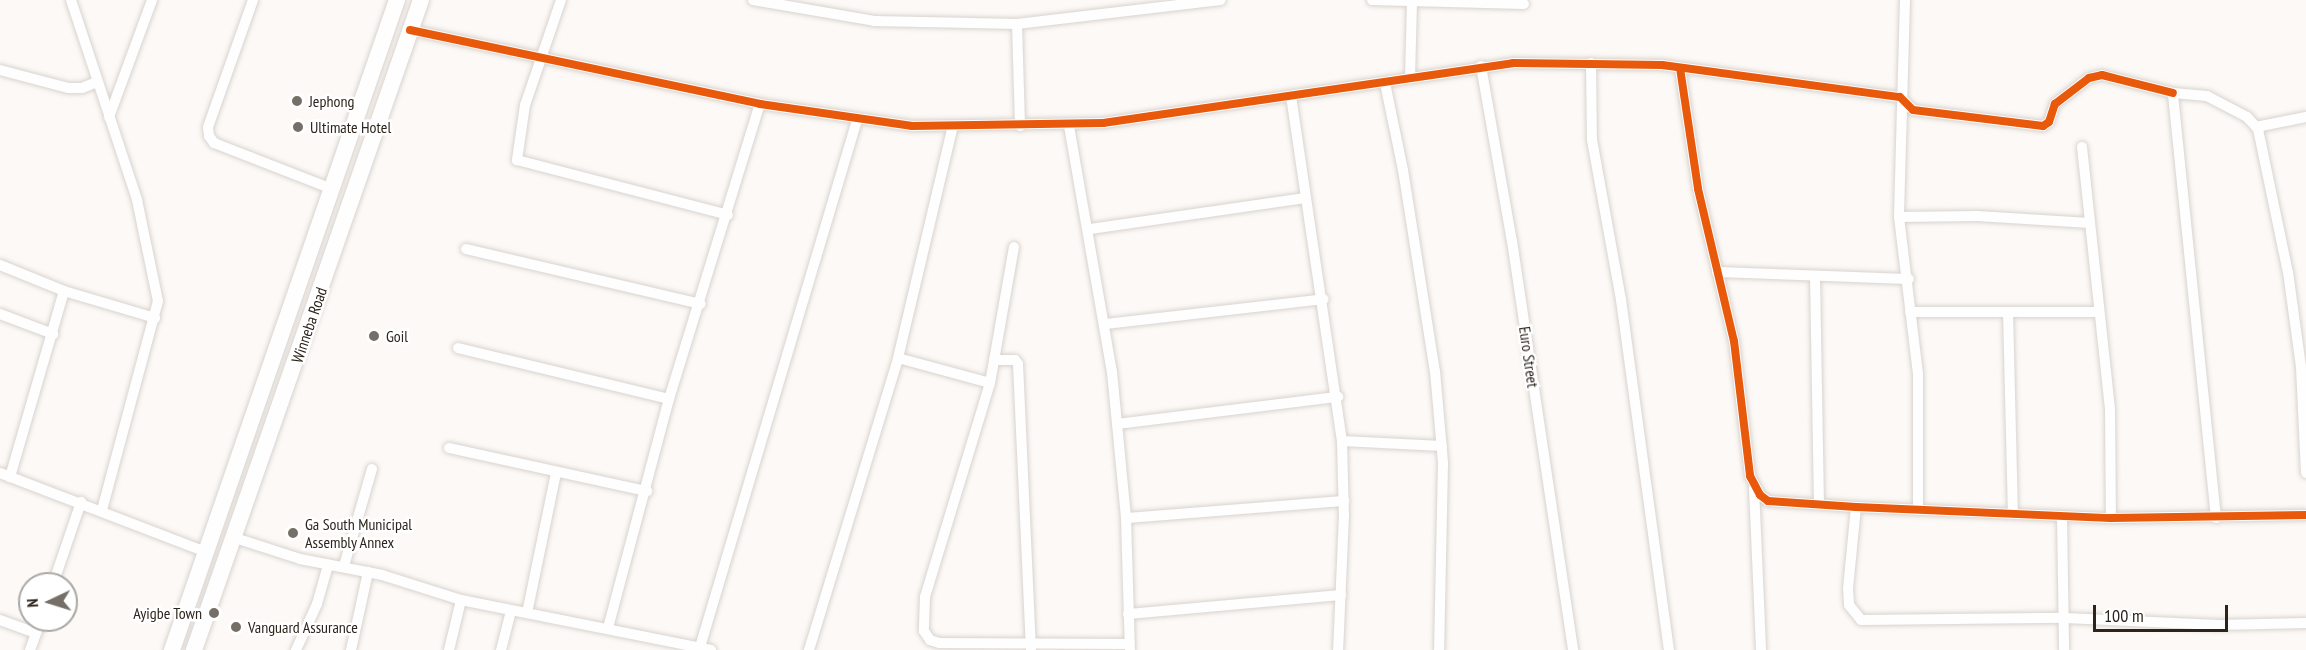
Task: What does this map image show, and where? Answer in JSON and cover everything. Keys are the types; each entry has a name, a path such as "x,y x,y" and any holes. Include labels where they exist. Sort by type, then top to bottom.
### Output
{"highway":[{"name":"Winneba Road","path":"172,650 397,0"},
{"name":"Winneba Road","path":"194,650 421,0"},
{"path":"339,167 341,190 354,195"},
{"path":"248,433 268,441"}],"street":[{"path":"71,0 137,200 158,301 102,510"},
{"path":"109,117 152,0"},
{"path":"253,0 208,127 209,136 214,143 332,189"},
{"path":"561,0 525,105 517,160 728,215"},
{"path":"753,0 874,21 1017,24 1221,0"},
{"path":"1372,0 1524,4"},
{"path":"1905,0 1900,97 1899,217 1909,279 1910,312 1917,373 1918,510"},
{"path":"1410,78 1412,2"},
{"path":"1017,24 1020,126"},
{"path":"410,30 540,60 760,104 857,120 952,126 1069,126 1385,83 1481,66 1591,63 1680,68 1900,97 1913,110 2043,126 2049,122 2055,104 2090,78 2102,75 2173,93 2207,96 2247,117 2256,127 2288,272 2301,367 2306,473"},
{"path":"1591,63 1592,140 1621,300 1669,650"},
{"name":"Euro Street","path":"1481,66 1512,241 1573,650"},
{"path":"1680,68 1698,189 1734,341 1749,476 1754,488 1761,650"},
{"path":"0,70 68,88 87,87 97,82"},
{"path":"1385,83 1435,371 1442,446 1439,650"},
{"path":"2173,93 2216,518"},
{"path":"1290,96 1304,198 1324,299 1342,441 1344,501 1338,650"},
{"path":"609,628 647,491 669,399 701,304 760,104"},
{"path":"2256,127 2306,117"},
{"path":"232,537 328,565 368,572 461,600 706,648 857,120"},
{"path":"809,650 898,358 952,126"},
{"path":"1014,247 990,382 926,597 924,631 930,640 939,643 1031,648 1129,647 1125,518 1106,324 1069,126"},
{"path":"2082,147 2110,409 2111,518"},
{"path":"1090,229 1304,198"},
{"path":"1899,217 1977,216 2090,222"},
{"path":"466,249 701,304"},
{"path":"0,265 64,291 155,318"},
{"path":"1717,272 1909,279"},
{"path":"1815,276 1819,504"},
{"path":"64,291 53,334 5,475 102,510 206,552"},
{"path":"1106,324 1324,299"},
{"path":"1910,312 2099,312"},
{"path":"2008,312 2013,512"},
{"path":"0,314 53,334"},
{"path":"458,348 669,399"},
{"path":"898,358 990,382"},
{"path":"994,360 1015,360 1018,364 1031,648"},
{"path":"1117,424 1338,397"},
{"path":"1342,441 1442,446"},
{"path":"449,448 647,491"},
{"path":"344,567 372,469"},
{"path":"527,613 556,473"},
{"path":"1754,488 1768,501 1856,507 2111,518 2306,515"},
{"path":"1125,518 1344,501"},
{"path":"57,572 81,502"},
{"path":"1856,507 1849,597 1854,615 1861,620 2065,618 2218,625 2306,623"},
{"path":"2062,516 2064,650"},
{"path":"296,650 316,604 328,565"},
{"path":"351,650 368,572"},
{"path":"1128,614 1341,595"},
{"path":"448,650 461,600"},
{"path":"501,650 511,611"},
{"path":"0,620 36,633 30,650"}],"cycle path":[{"path":"410,30 760,104 912,126 1103,123 1513,63 1662,65 1900,97 1913,110 2043,126 2049,122 2055,104 2089,78 2102,75 2173,93"},
{"path":"1680,68 1698,189 1734,341 1750,476 1760,495 1768,501 2111,518 2306,515"}],"place":[{"name":"Jephong","path":"297,101"},
{"name":"Ultimate Hotel","path":"298,127"},
{"name":"Goil","path":"374,336"},
{"name":"Ga South Municipal Assembly Annex","path":"293,533"},
{"name":"Ayigbe Town","path":"214,613"},
{"name":"Vanguard Assurance","path":"236,627"}]}
